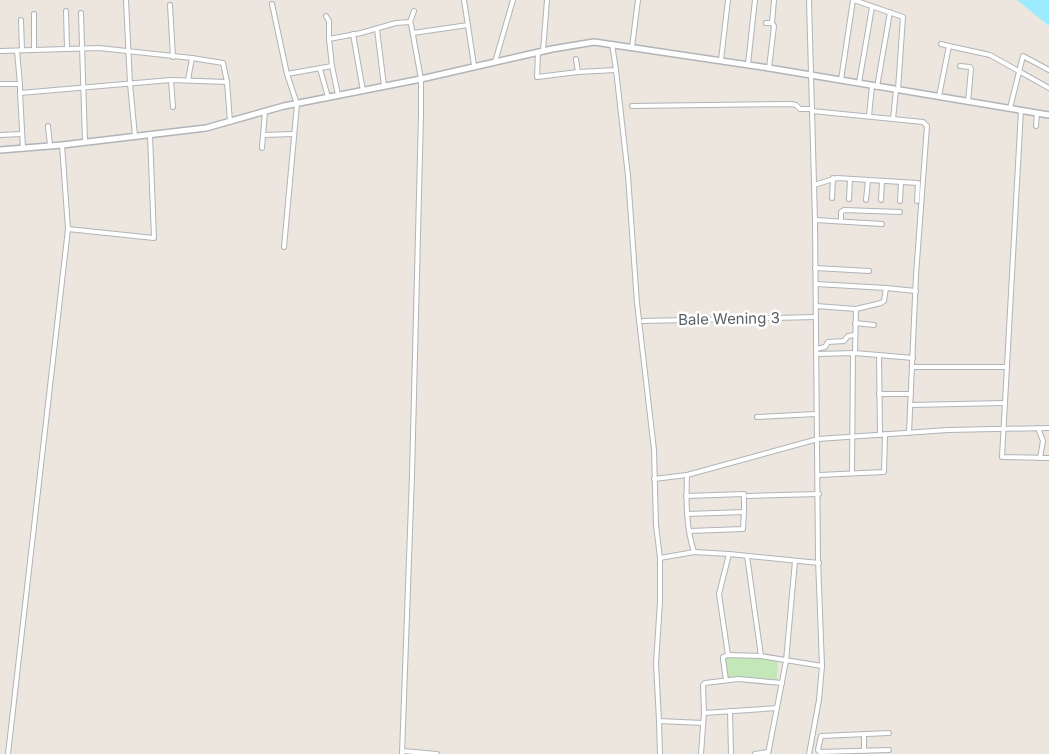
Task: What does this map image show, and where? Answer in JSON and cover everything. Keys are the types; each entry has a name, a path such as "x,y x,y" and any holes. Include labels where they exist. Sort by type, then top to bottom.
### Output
{"street":[{"path":"126,0 130,84 135,136"},
{"path":"464,0 474,65"},
{"path":"495,62 513,0"},
{"path":"546,0 537,77 616,70"},
{"path":"632,47 637,0"},
{"path":"721,60 728,0"},
{"path":"748,64 755,0"},
{"path":"768,68 774,26 772,23 774,0"},
{"path":"809,0 816,268 816,414 819,475 822,666 809,754"},
{"path":"841,80 853,0 870,4 903,18 893,119"},
{"path":"272,4 287,74 297,104 284,247"},
{"path":"858,83 870,4"},
{"path":"170,5 173,57"},
{"path":"66,10 67,48"},
{"path":"414,11 410,22 421,79 412,484 403,753 437,754"},
{"path":"869,116 890,12"},
{"path":"81,13 82,88 86,142"},
{"path":"34,14 34,50"},
{"path":"326,16 329,21 332,66 338,96"},
{"path":"21,20 22,50"},
{"path":"329,39 410,22"},
{"path":"766,23 772,23"},
{"path":"413,33 468,25"},
{"path":"377,29 384,86"},
{"path":"353,34 363,91"},
{"path":"0,150 62,145 206,128 265,111 421,79 540,51 594,42 612,43 748,64 1049,115"},
{"path":"612,43 628,176 637,303 652,430 657,542 660,558 660,602 656,663 660,754"},
{"path":"941,44 987,54 1049,88"},
{"path":"939,96 949,46"},
{"path":"0,51 81,48 221,61 225,66 230,122"},
{"path":"17,51 23,148"},
{"path":"1010,108 1023,56 1049,70"},
{"path":"188,80 192,58"},
{"path":"576,59 578,72"},
{"path":"287,74 332,66"},
{"path":"960,66 972,68 968,102"},
{"path":"320,69 328,98"},
{"path":"20,93 171,80 227,82"},
{"path":"171,80 173,107"},
{"path":"0,84 20,84"},
{"path":"632,106 791,104 796,105 800,109 923,122 927,126 908,433"},
{"path":"1021,110 1002,457 1049,458"},
{"path":"262,148 265,111"},
{"path":"1036,126 1038,113"},
{"path":"48,126 50,145"},
{"path":"0,135 22,134"},
{"path":"264,135 294,134"},
{"path":"68,229 154,238 150,135"},
{"path":"8,754 68,229 62,145"},
{"path":"814,185 833,178 918,183 917,201"},
{"path":"832,198 833,178"},
{"path":"849,199 850,179"},
{"path":"866,200 868,180"},
{"path":"881,200 882,181"},
{"path":"900,202 901,182"},
{"path":"841,221 841,212 844,210 900,212"},
{"path":"815,220 882,224"},
{"path":"816,268 869,271"},
{"path":"816,284 916,291"},
{"path":"816,306 856,309 881,303 884,301 886,288"},
{"path":"852,473 851,437 856,309"},
{"name":"Bale Wening 3","path":"643,321 816,317"},
{"path":"856,323 874,325"},
{"path":"816,352 825,347 828,342 844,341 848,336 855,335"},
{"path":"816,352 913,358"},
{"path":"819,475 884,472 879,394 879,355"},
{"path":"912,367 1007,367"},
{"path":"879,394 911,394"},
{"path":"910,405 1005,404"},
{"path":"757,417 816,414"},
{"path":"1038,428 1043,441 1040,458"},
{"path":"654,479 688,475 818,439 908,433 1049,428"},
{"path":"688,475 687,514 694,552"},
{"path":"686,496 744,494 743,529 689,531"},
{"path":"748,496 819,494"},
{"path":"687,514 744,512"},
{"path":"660,558 694,552 819,563"},
{"path":"728,655 719,594 729,554"},
{"path":"747,556 761,656"},
{"path":"755,754 768,753 786,661 795,561"},
{"path":"726,680 723,656 728,655 761,656 822,666"},
{"path":"701,754 704,713 703,684 738,679 782,683"},
{"path":"704,713 777,708"},
{"path":"730,712 730,754"},
{"path":"659,722 703,723"},
{"path":"888,750 820,752 818,750 821,736 889,733"},
{"path":"864,734 864,751"},
{"path":"811,742 819,743"}],"green space":[{"path":"725,658 756,658 778,661 777,680 750,677 728,679"}],"water":[{"path":"1017,0 1049,0 1049,26"}]}
